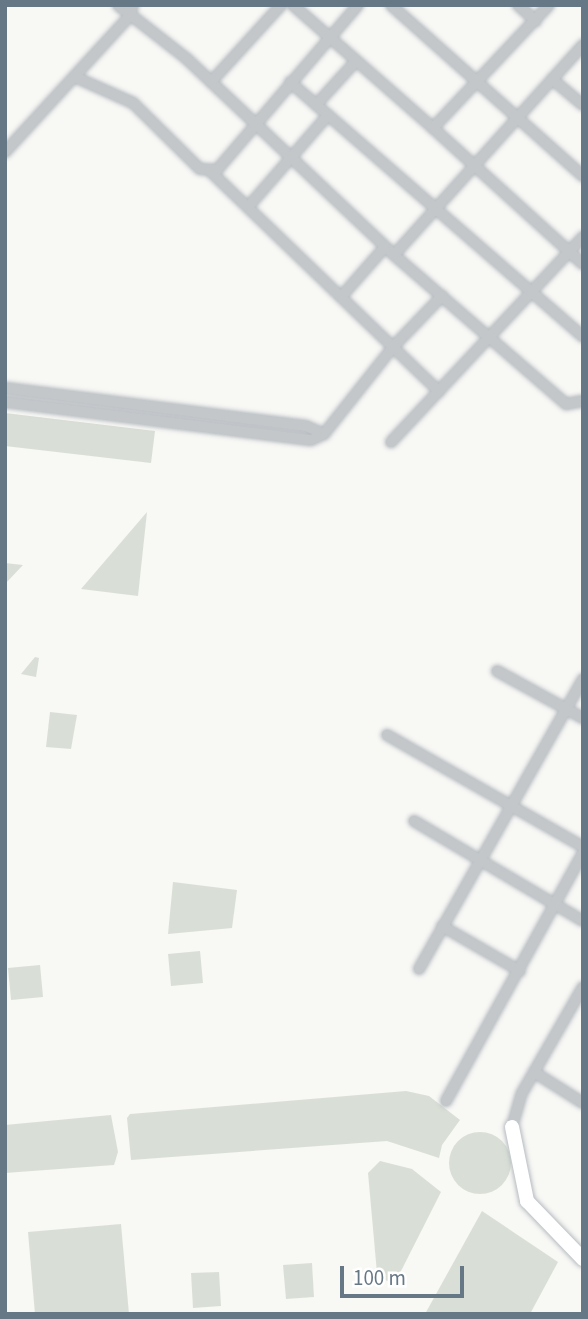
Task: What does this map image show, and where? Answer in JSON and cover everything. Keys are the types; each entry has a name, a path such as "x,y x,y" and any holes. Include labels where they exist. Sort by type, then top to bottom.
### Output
{"main road":[{"path":"512,1127 527,1201 583,1259"}],"street":[{"path":"118,5 128,18 168,44 211,82 385,247 566,404 583,401"},
{"path":"5,152 128,18 133,5"},
{"path":"211,82 281,5"},
{"path":"293,5 583,264"},
{"path":"210,171 227,163 254,125 358,5"},
{"path":"391,5 583,176"},
{"path":"518,5 536,21"},
{"path":"433,128 536,21 548,5"},
{"path":"394,255 583,44"},
{"path":"316,105 355,62"},
{"path":"75,77 133,103 200,169 210,171 439,391"},
{"path":"552,79 583,105"},
{"path":"290,82 583,337"},
{"path":"248,208 328,115"},
{"path":"391,442 492,339 583,237"},
{"path":"341,297 385,247"},
{"path":"5,402 306,440 324,434 393,347 442,296"},
{"path":"5,388 306,426 324,434"},
{"path":"497,671 583,718"},
{"path":"419,969 583,679"},
{"path":"387,735 583,847"},
{"path":"414,821 583,921"},
{"path":"446,1101 583,853"},
{"path":"442,926 520,971"},
{"path":"512,1127 534,1072 583,987"},
{"path":"534,1072 583,1102"}],"shaded area":[{"path":"5,413 155,431 151,463 5,446"},
{"path":"147,512 138,596 81,589"},
{"path":"5,563 23,565 5,584"},
{"path":"35,657 39,658 36,677 21,674"},
{"path":"50,712 77,715 71,749 46,747"},
{"path":"173,882 237,890 232,928 168,934"},
{"path":"200,951 203,983 171,986 168,954"},
{"path":"40,965 43,997 11,1000 8,968"},
{"path":"406,1091 429,1096 460,1120 442,1145 439,1158 387,1141 131,1160 127,1118 130,1114"},
{"path":"111,1115 118,1152 114,1165 5,1173 5,1125"},
{"path":"474,1132 486,1132 502,1141 509,1151 509,1175 502,1185 486,1194 474,1194 463,1189 454,1180 449,1169 449,1157 454,1146 463,1137"},
{"path":"380,1161 412,1169 441,1192 398,1277 387,1281 377,1273 368,1173"},
{"path":"482,1211 558,1262 530,1314 425,1314"},
{"path":"121,1224 129,1314 35,1314 28,1232"},
{"path":"312,1263 314,1297 286,1299 283,1265"},
{"path":"219,1272 221,1306 193,1308 191,1273"}]}
